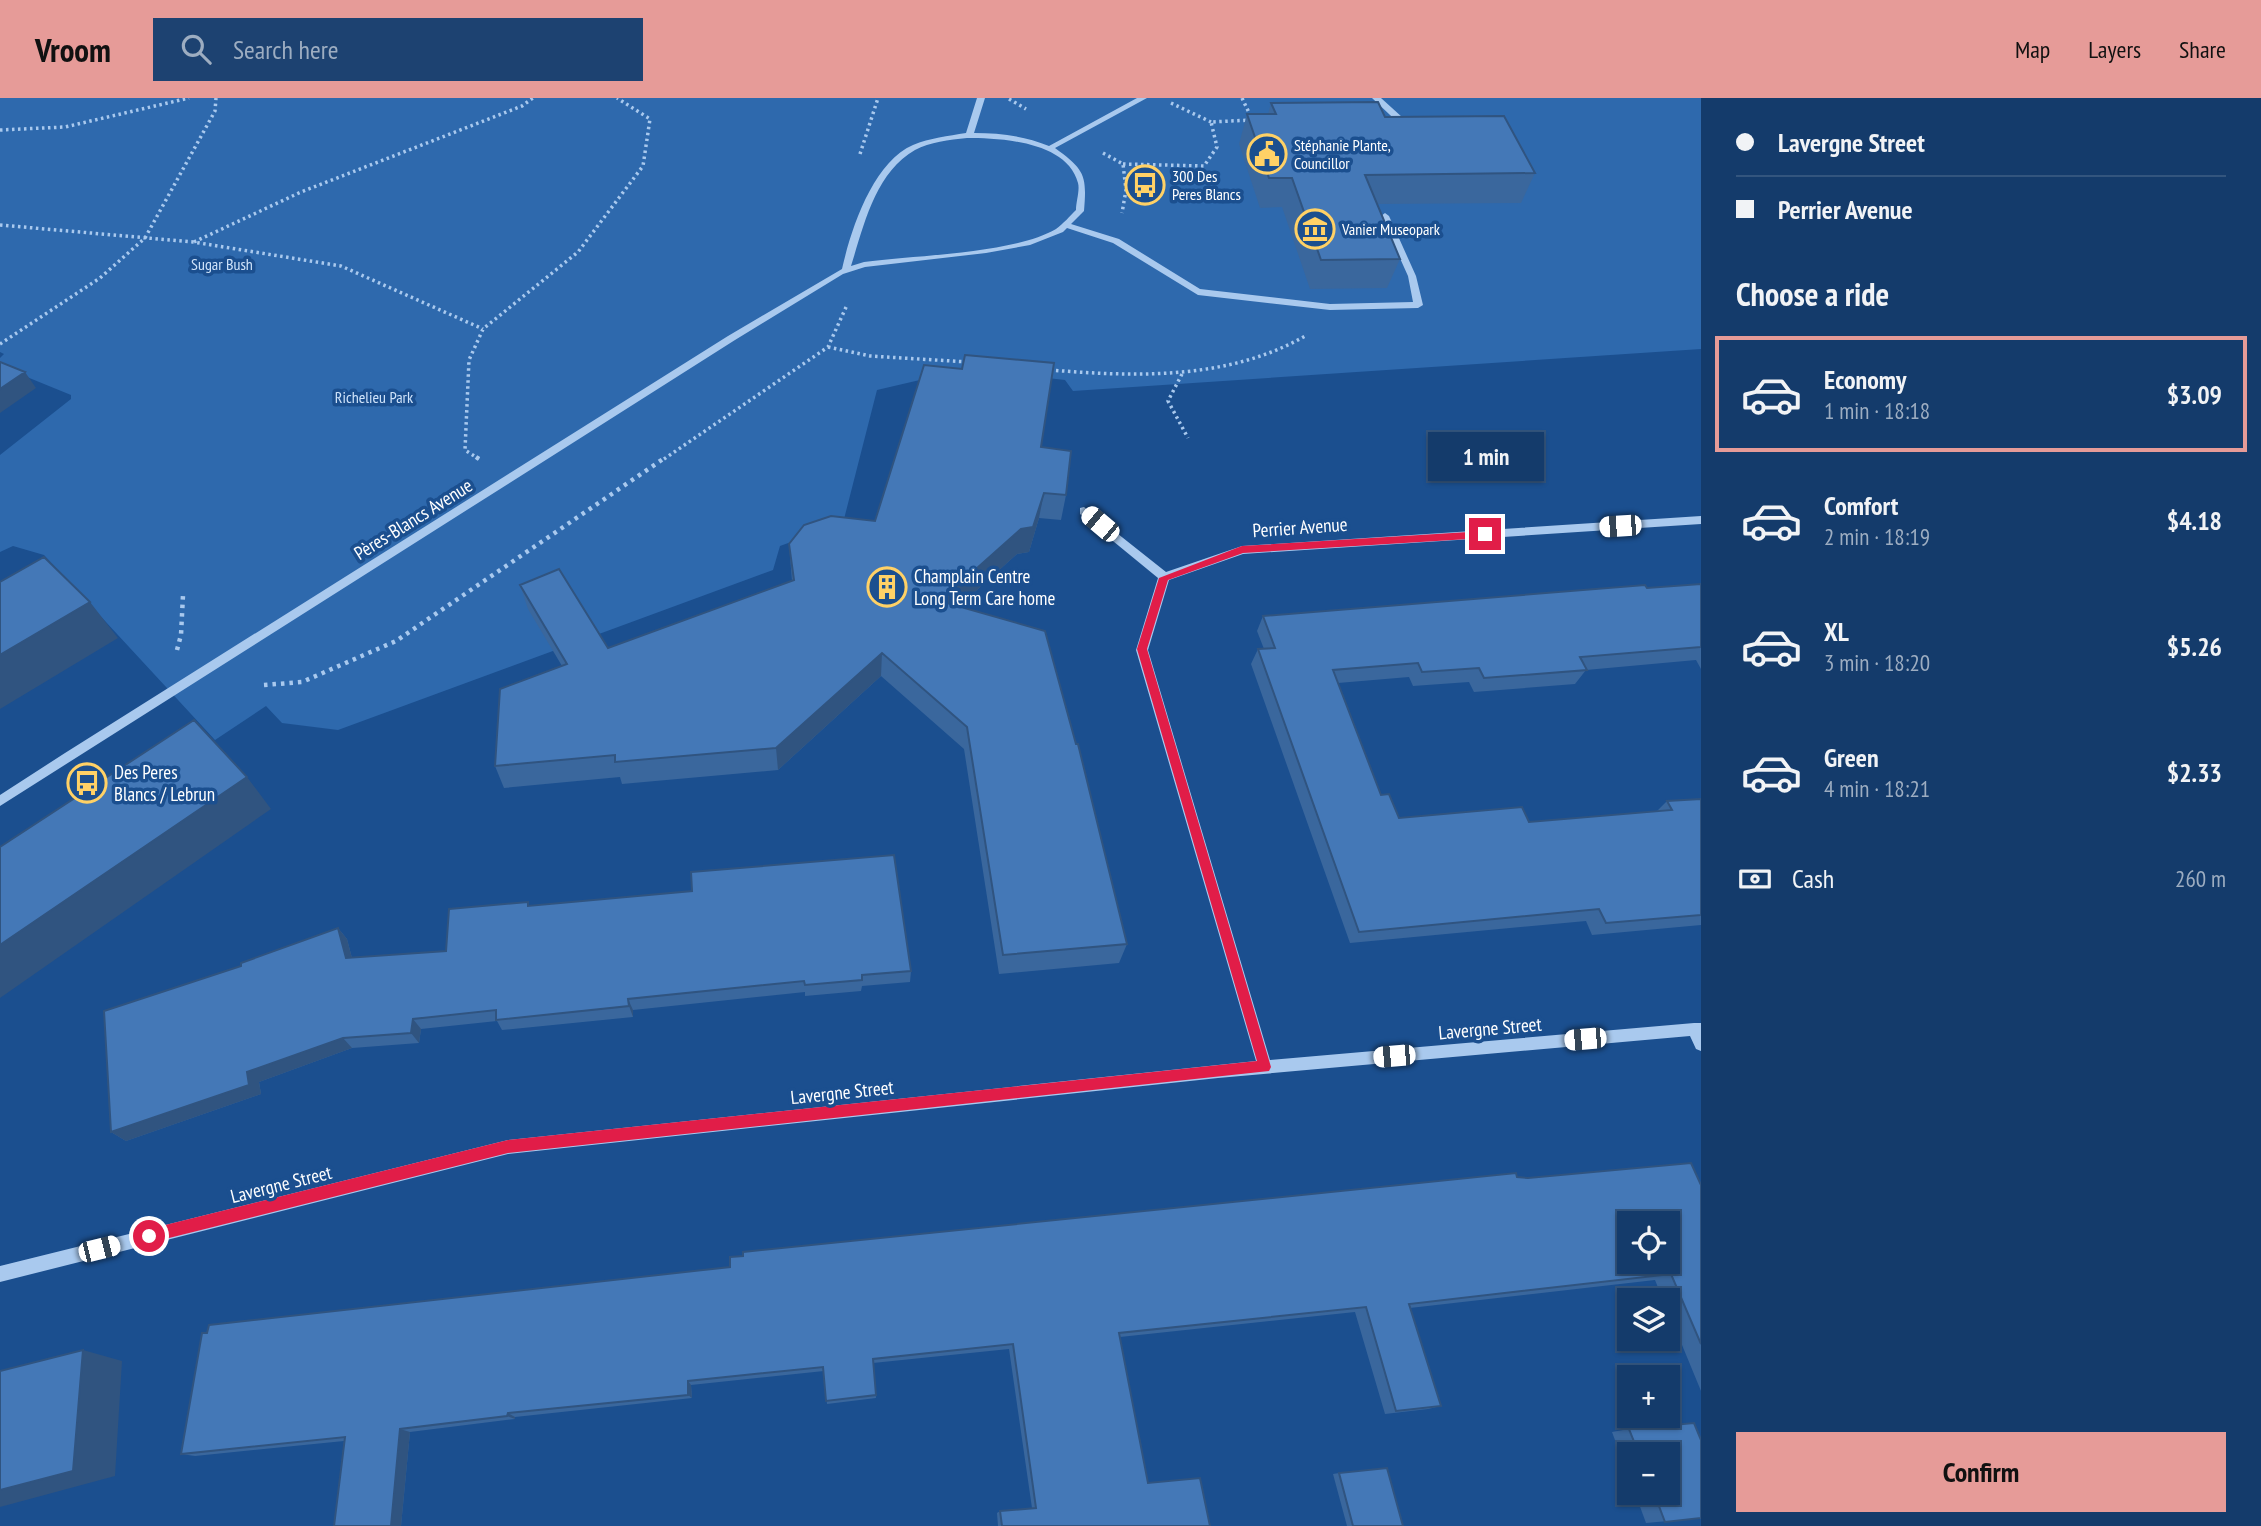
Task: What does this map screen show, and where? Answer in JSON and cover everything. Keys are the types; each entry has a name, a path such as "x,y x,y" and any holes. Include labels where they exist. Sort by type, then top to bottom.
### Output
{"street":[{"path":"969,135 981,98"},
{"path":"1050,148 1143,98"},
{"path":"1377,98 1411,130"},
{"path":"969,135 1025,140 1050,148 1068,160 1083,186 1082,208 1069,226 1039,241 846,268 869,203 895,159 923,142 969,135"},
{"path":"1069,226 1115,241 1198,292 1331,307 1418,304 1412,276 1385,216"},
{"name":"Pères-Blancs Avenue","path":"0,801 846,268"},
{"path":"1084,511 1164,578 1142,649 1265,1067"},
{"name":"Perrier Avenue","path":"1164,578 1242,550 1701,520"},
{"path":"1697,1029 1701,1044"},
{"name":"Lavergne Street","path":"0,1274 508,1147 1265,1067 1697,1029"}],"path":[{"path":"0,130 65,127 189,98"},
{"path":"0,344 100,278 145,238 215,111 216,98"},
{"path":"193,242 302,192 522,106 533,98"},
{"path":"509,479 465,450 468,360 483,329 578,252 643,166 650,119 617,98"},
{"path":"1008,98 1123,164 1204,166 1217,147 1211,122"},
{"path":"1162,98 1211,122 1252,120 1242,98"},
{"path":"1100,235 1122,216 1126,190 1123,164"},
{"path":"0,225 193,242 341,266 483,329"},
{"path":"264,685 302,682 396,641 828,347 849,299"},
{"path":"1045,370 1182,374 1237,365 1292,345 1325,323 1331,307"},
{"path":"828,347 870,356 968,362"},
{"path":"1182,374 1168,401 1188,438"},
{"path":"181,685 173,666 181,635 183,595"}],"green space":[{"name":"Richelieu Park","path":"0,98 1701,98 1701,349 1073,391 1065,380 967,369 877,390 843,523 780,546 773,570 338,730 282,723 266,706 215,740 44,555 13,546 0,552 0,455 71,399 71,395 0,366 0,358 4,354 0,352"}],"building":[{"path":"1378,102 1385,117 1504,116 1535,173 1365,175 1400,259 1321,260 1292,178 1269,178 1247,114 1276,114 1271,103"},
{"path":"965,355 1054,363 1041,447 1071,451 1066,495 1044,493 1033,527 1021,529 940,601 1045,631 1078,744 1127,944 1003,955 967,727 882,653 776,748 615,762 615,755 495,766 500,689 567,664 520,585 559,569 608,648 794,580 789,544 804,525 831,516 875,521 924,365 962,369"},
{"path":"0,362 25,372 0,389"},
{"path":"44,557 90,602 0,655 0,582"},
{"path":"1701,584 1701,647 1580,657 1587,670 1484,678 1479,668 1422,672 1418,663 1333,670 1381,795 1389,794 1399,818 1522,807 1529,822 1672,810 1667,801 1701,799 1701,915 1606,923 1599,909 1359,932 1258,649 1275,648 1263,616 1645,585 1647,588"},
{"path":"194,720 247,777 0,945 0,847"},
{"path":"894,855 911,971 862,975 862,980 805,985 804,981 628,999 629,1006 496,1020 496,1010 413,1019 411,1033 343,1038 247,1072 249,1085 111,1132 104,1011 241,966 241,963 338,928 346,958 446,951 449,909 528,902 528,906 692,891 691,872"},
{"path":"1691,1163 1701,1185 1701,1344 1680,1295 1680,1288 1677,1288 1671,1274 1409,1304 1441,1406 1396,1411 1366,1307 1119,1333 1148,1483 1200,1478 1210,1526 1002,1526 1000,1511 1036,1508 1013,1344 873,1359 876,1395 826,1401 823,1367 688,1381 688,1395 508,1413 507,1416 400,1429 391,1526 334,1526 345,1437 181,1454 202,1333 207,1333 209,1325 730,1267 730,1257 743,1256 743,1252 1516,1173 1517,1177"},
{"path":"83,1350 73,1471 0,1490 0,1371"},
{"path":"1694,1423 1701,1440 1701,1518 1665,1522 1659,1505 1680,1505 1680,1442 1634,1442 1629,1429 1680,1428 1680,1424"},
{"path":"1387,1468 1403,1526 1353,1526 1339,1473"}],"place":[{"name":"Stéphanie Plante, Councillor","path":"1267,154"},
{"name":"300 Des Peres Blancs","path":"1145,185"},
{"name":"Vanier Museopark","path":"1315,229"},
{"name":"Champlain Centre Long Term Care home","path":"887,587"},
{"name":"Des Peres Blancs / Lebrun","path":"87,783"}],"route":[{"path":"149,1236 508,1147 1265,1067 1142,649 1164,578 1242,550 1485,534"}],"park label":[{"name":"Sugar Bush","path":"222,264"}]}
